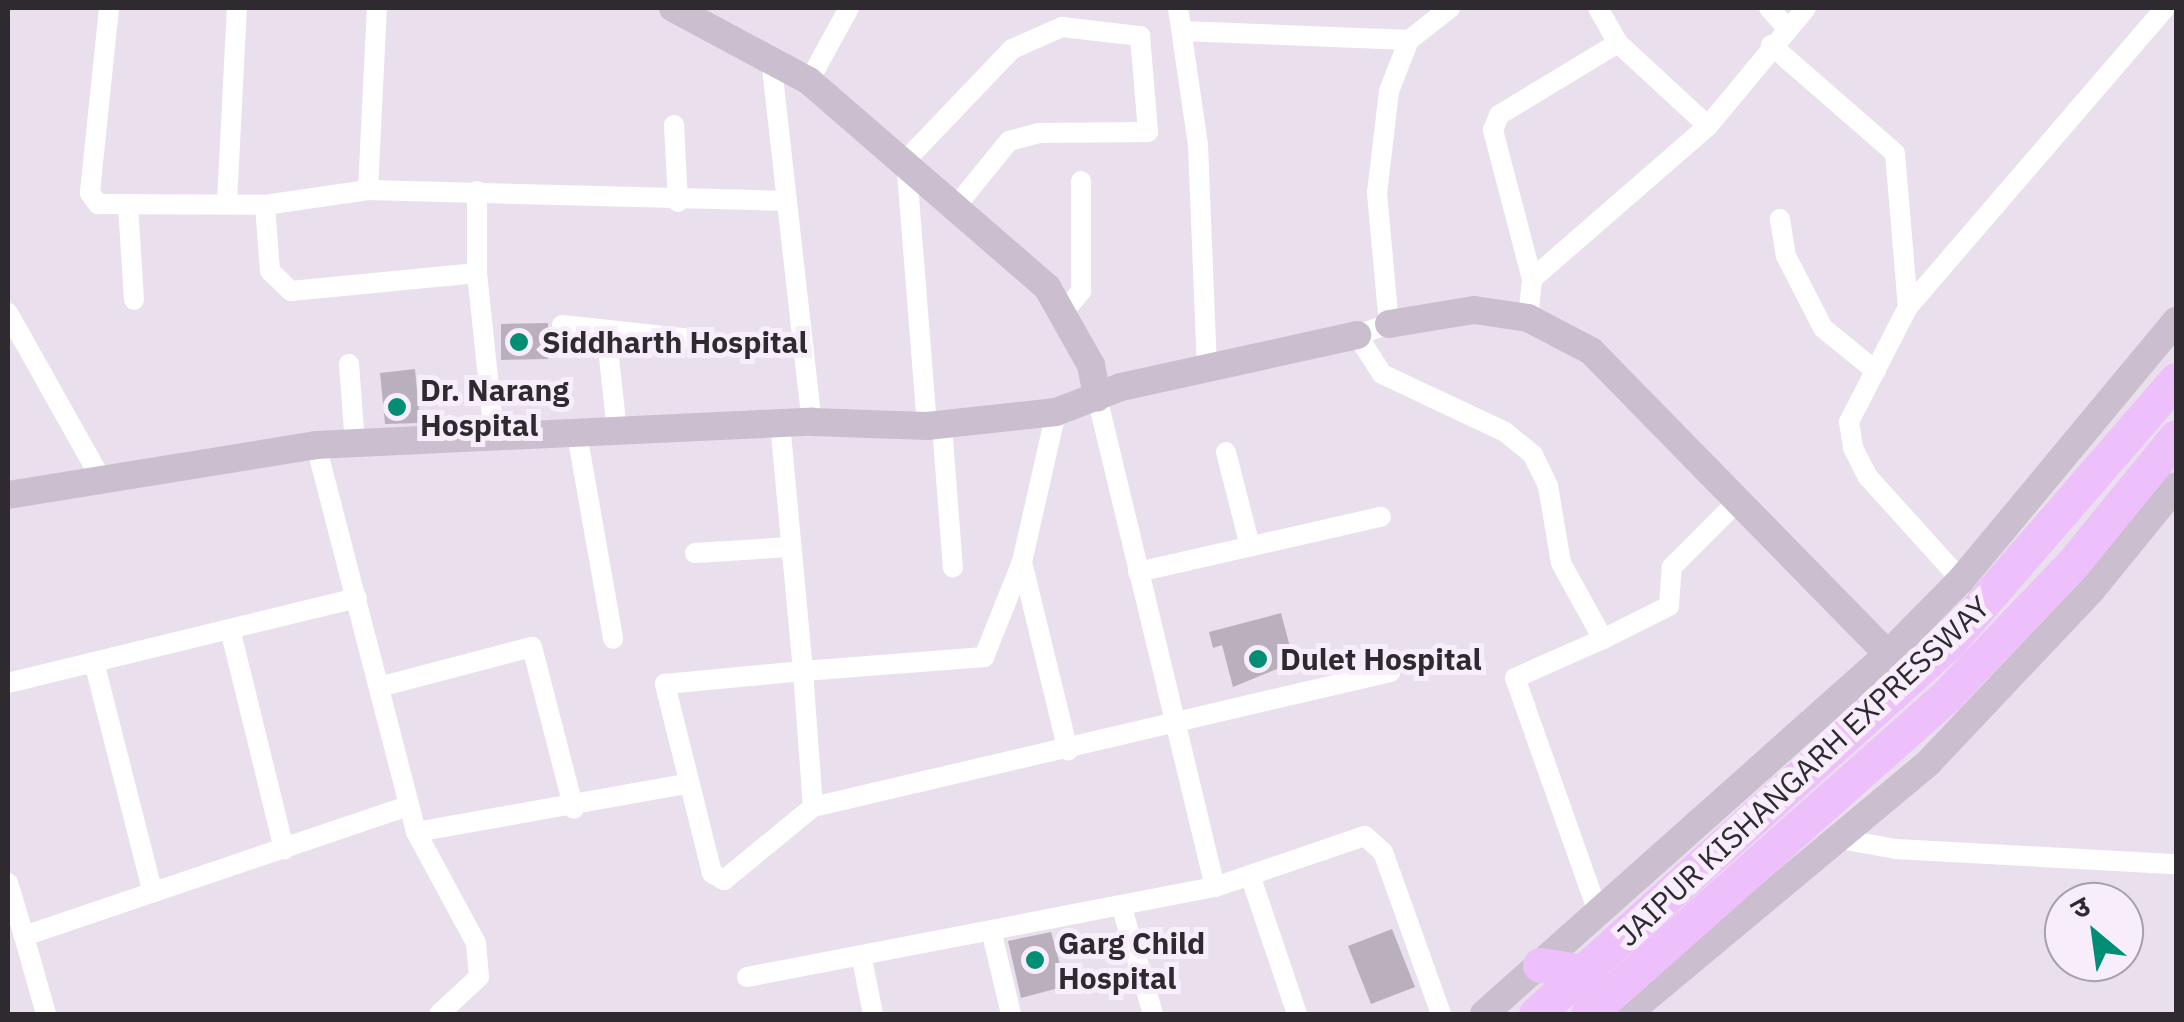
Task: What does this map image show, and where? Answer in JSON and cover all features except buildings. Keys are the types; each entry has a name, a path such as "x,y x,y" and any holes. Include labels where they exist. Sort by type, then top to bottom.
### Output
{"highway":[{"name":"JAIPUR KISHANGARH EXPRESSWAY","path":"1602,1003 1948,643 2176,380"},
{"name":"JAIPUR KISHANGARH EXPRESSWAY","path":"1536,1014 1602,1003 1949,694 2074,562 2176,437"},
{"path":"1540,965 1602,1003"}],"street":[{"path":"109,8 90,193 98,204 265,205 368,190 476,191 678,202 787,201"},
{"path":"226,203 237,8"},
{"path":"368,190 378,8"},
{"path":"673,8 810,81 906,160 1047,286 1091,364 1215,887"},
{"path":"810,81 849,8"},
{"path":"1178,8 1198,145 1207,369"},
{"path":"1388,324 1377,193 1389,91 1409,40 1450,8"},
{"path":"1598,8 1618,43 1708,126"},
{"path":"1768,8 1787,28"},
{"path":"1532,279 1708,126 1771,45 1806,8"},
{"path":"1961,580 1868,477 1854,448 1849,422 1908,307 2165,8"},
{"path":"953,568 906,160 1012,50 1062,27 1140,36 1148,132 1039,133 1009,141 957,205"},
{"path":"1182,31 1409,40"},
{"path":"1528,318 1532,279 1493,130 1499,116 1618,43"},
{"path":"1771,45 1896,153 1908,307"},
{"path":"771,59 812,422"},
{"path":"674,124 678,202"},
{"path":"1062,314 1081,291 1081,180"},
{"path":"476,191 477,273 494,436"},
{"path":"128,205 134,300"},
{"path":"265,205 270,271 291,291 477,273"},
{"path":"1780,218 1786,256 1822,328 1876,371"},
{"path":"8,495 98,475 316,445 812,422 934,426 1056,412 1097,397 1357,335 1388,324 1474,310 1528,318 1591,351 1629,384 1888,654"},
{"path":"8,313 98,475"},
{"path":"1484,1014 1888,654 1961,580 2176,321"},
{"path":"562,325 692,339"},
{"path":"606,330 616,432"},
{"path":"1357,335 1382,374 1505,432 1533,454 1548,486 1560,562 1603,639"},
{"path":"348,364 355,443"},
{"path":"1056,412 1022,562 984,657 665,684 685,784 712,872 724,880 813,807 1390,672"},
{"path":"780,424 813,807"},
{"path":"577,434 613,639"},
{"path":"316,445 383,686 416,832 476,943 479,976 440,1014"},
{"path":"1226,452 1250,546"},
{"path":"1602,1003 1840,839 2007,680 2176,486"},
{"path":"1599,914 1515,678 1669,606 1672,567 1738,501"},
{"path":"1138,572 1382,517"},
{"path":"695,553 790,548"},
{"path":"1022,562 1068,750"},
{"path":"8,682 357,598"},
{"path":"230,629 284,849"},
{"path":"383,686 532,646 574,809"},
{"path":"94,662 153,893"},
{"path":"416,832 574,809 685,784"},
{"path":"16,929 153,893 410,806"},
{"path":"747,976 992,934 1215,887 1251,878 1365,836 1376,840 1441,1014"},
{"path":"1840,839 1896,849 2176,864"},
{"path":"1251,878 1297,1014"},
{"path":"8,883 16,929 46,1014"},
{"path":"1122,908 1153,1014"},
{"path":"992,934 1010,1014"},
{"path":"862,958 873,1014"}],"place":[{"name":"Siddharth Hospital","path":"519,342"},
{"name":"Dr. Narang Hospital","path":"397,407"},
{"name":"Dulet Hospital","path":"1258,659"},
{"name":"Garg Child Hospital","path":"1035,960"}]}
